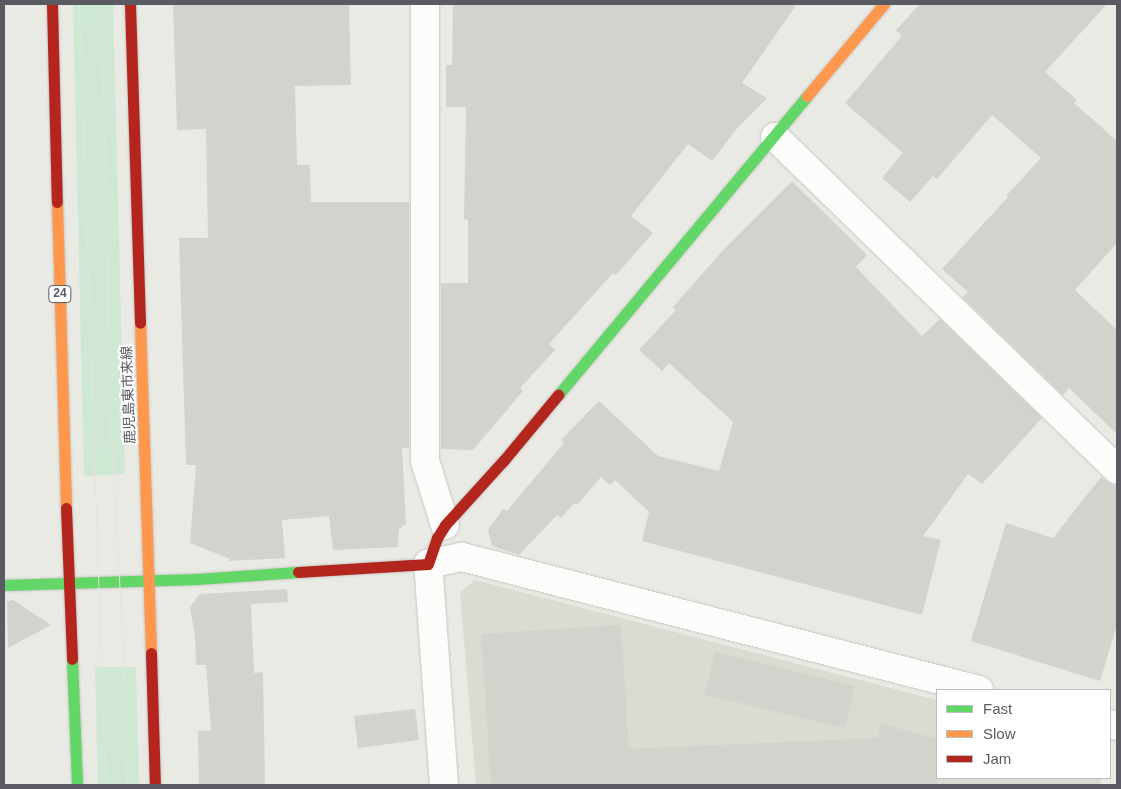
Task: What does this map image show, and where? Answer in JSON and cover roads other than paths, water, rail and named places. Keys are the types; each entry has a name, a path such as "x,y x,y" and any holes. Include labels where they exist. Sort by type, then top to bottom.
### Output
{"main road":[{"name":"24","path":"52,4 69,584 77,785"},
{"name":"鹿児島東市来線","path":"130,4 156,785"},
{"path":"4,585 149,581 428,564 436,538 445,525 504,460 776,137 884,4"}],"street":[{"path":"426,4 425,461 445,525"},
{"path":"776,137 1117,470"},
{"path":"444,785 428,564 462,557 975,689"}],"tram line":[{"path":"79,4 105,785"},
{"path":"101,4 111,436 124,670 127,785"}]}
